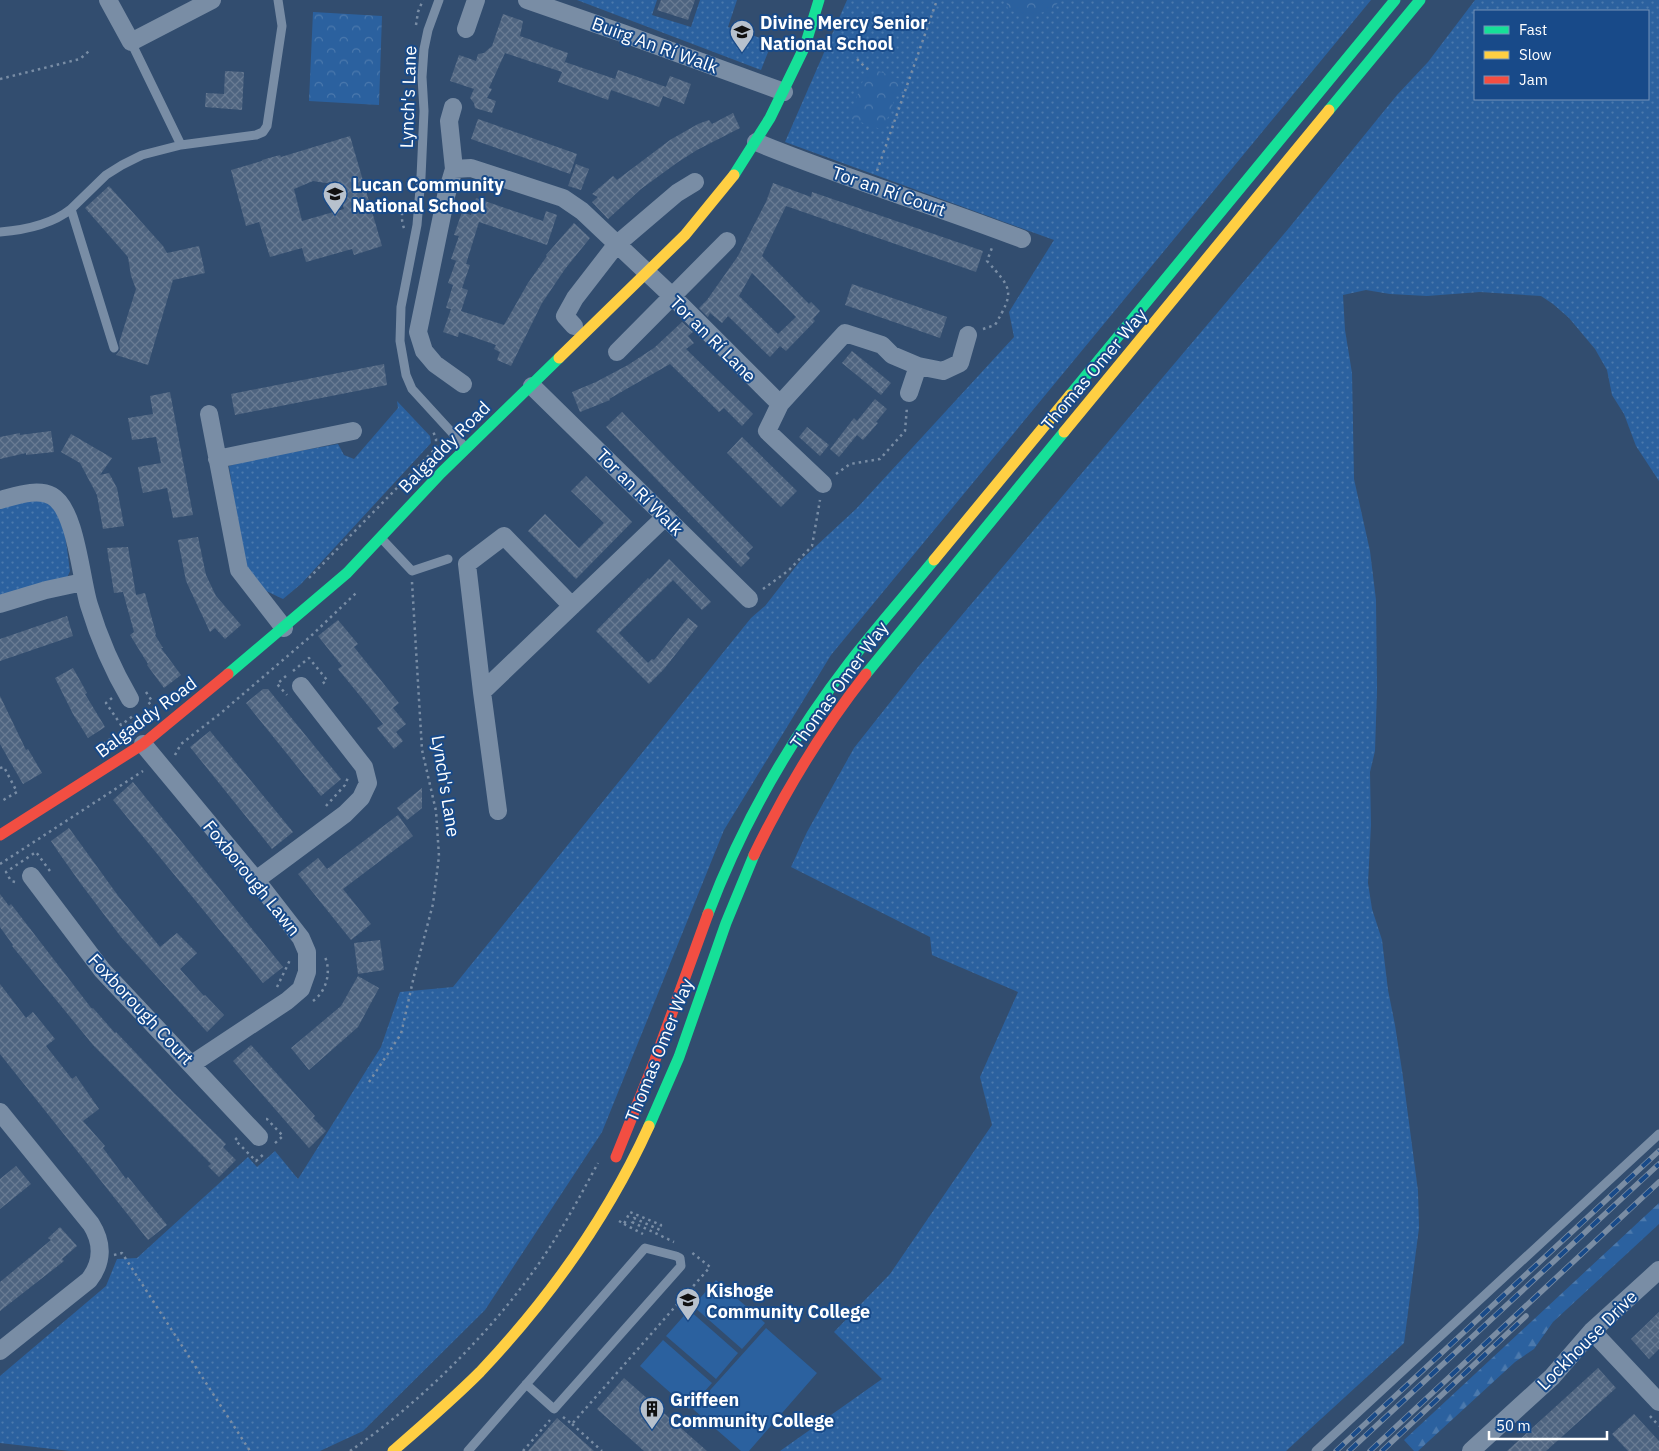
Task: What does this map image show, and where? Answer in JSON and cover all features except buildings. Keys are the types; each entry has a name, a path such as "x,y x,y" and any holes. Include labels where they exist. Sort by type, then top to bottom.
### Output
{"street":[{"path":"108,0 131,42 212,0"},
{"path":"466,29 476,0"},
{"name":"Buirg An Rí Walk","path":"527,0 784,92"},
{"name":"Balgaddy Road","path":"0,835 143,744 284,628 346,573 466,448 646,274 703,214 736,172 756,142 784,92 805,46 819,0"},
{"name":"Thomas Omer Way","path":"612,1165 652,1070 717,892 738,844 758,801 808,720 850,662 1395,0"},
{"name":"Thomas Omer Way","path":"387,1448 426,1424 468,1385 506,1344 541,1302 596,1222 644,1136 670,1078 735,900 756,852 776,810 799,770 839,709 945,576 1420,0"},
{"path":"453,107 450,121 454,169 446,196 418,332 424,351 436,364 463,384"},
{"name":"Tor an Rí Court","path":"756,142 880,189 1022,239"},
{"name":"Tor an Rí Lane","path":"454,169 471,168 563,198 582,212 673,298 780,404"},
{"path":"574,326 565,316 575,298 616,245 677,193 695,182"},
{"path":"617,352 728,241"},
{"path":"823,484 767,431 780,404 845,333 882,344 892,355 918,366 943,372 960,363 968,335"},
{"path":"908,393 918,366"},
{"name":"Tor an Rí Walk","path":"532,386 748,599"},
{"path":"209,414 238,570 284,628"},
{"path":"217,459 354,430"},
{"path":"0,500 36,492 51,495 60,502 68,516 80,559 89,605 101,639 112,666 130,699"},
{"path":"482,692 665,517"},
{"path":"498,811 467,564 504,536 572,606"},
{"path":"0,604 46,590 83,582"},
{"path":"256,880 345,814 361,798 368,783 364,767 295,692"},
{"name":"Foxborough Lawn","path":"143,744 256,880 301,938 307,952 307,972 301,989 288,1001 192,1064"},
{"name":"Foxborough Court","path":"33,879 102,970 192,1064 260,1128"},
{"path":"0,1112 6,1131 91,1224 100,1247 100,1258 89,1280 0,1351"},
{"name":"Thomas Omer Way","path":"387,1448 492,1344 532,1295 567,1246"},
{"name":"Lockhouse Drive","path":"1471,1451 1552,1377 1592,1331 1659,1270"},
{"path":"1592,1331 1652,1407"}],"lane":[{"path":"0,232 51,222 61,217 106,175 142,155 182,145 208,143 256,135 263,132 267,126 282,26 278,0"},
{"name":"Lynch's Lane","path":"439,0 428,30 424,49 421,177 416,226 401,307 400,342 406,375 412,389 466,448"},
{"path":"131,42 182,145"},
{"path":"71,209 114,348"},
{"path":"381,537 412,571 448,559"},
{"path":"1316,1451 1659,1134"},
{"path":"468,1451 526,1384 645,1248 680,1258 681,1266 554,1409 526,1384"}],"path":[{"path":"874,179 938,0"},
{"path":"0,79 80,59 89,51"},
{"path":"857,59 872,71"},
{"path":"968,335 995,325 1008,296 1007,285 987,261 998,230"},
{"path":"748,599 788,571 812,546 823,484 850,464 880,459 905,431 908,393"},
{"path":"307,579 436,448"},
{"name":"Lynch's Lane","path":"369,1082 401,1034 433,904 440,856 436,811 422,750 412,571"},
{"path":"175,761 175,753 181,744 222,712 311,636 347,604 360,589"},
{"path":"295,692 277,684 308,658 326,680 319,688"},
{"path":"103,744 144,716"},
{"path":"0,768 4,768 17,792 0,802"},
{"path":"0,864 133,776 143,771 149,775"},
{"path":"321,810 344,785 350,771"},
{"path":"36,852 50,871 33,879 12,881 6,872 36,852"},
{"path":"309,1003 316,999 328,980 328,962 321,950"},
{"path":"273,994 290,959"},
{"path":"236,1132 239,1136 235,1140 256,1161 283,1136 267,1119 260,1128"},
{"path":"624,1224 643,1234"},
{"path":"100,1258 122,1253 250,1451"},
{"path":"1652,1407 1659,1426"},
{"path":"523,1451 551,1418"},
{"path":"572,1424 602,1451"}],"green space":[{"name":"Divine Mercy Senior National School","path":"577,0 657,0 652,15 691,27 700,0 737,0 728,27 772,42 761,70"},
{"path":"847,0 1371,0 831,655 724,830 602,1132 485,1310 363,1431 320,1451 70,1451 0,1443 0,1376 106,1286 117,1259 137,1258 248,1157 257,1167 275,1151 298,1179 381,1047 400,992 453,987 751,618 765,606 801,560 856,509 1014,337 1009,312 1054,240 785,142"},
{"path":"1006,0 1060,0 1052,10 1028,16 1008,10"},
{"path":"1475,0 1659,0 1659,481 1636,446 1624,414 1612,395 1607,370 1595,349 1569,318 1541,296 1480,292 1427,296 1390,294 1366,290 1343,295 1345,330 1352,373 1354,479 1370,551 1376,600 1377,690 1375,751 1370,772 1371,825 1368,883 1372,909 1382,940 1418,1191 1419,1228 1404,1343 1286,1451 780,1451 882,1379 834,1332 890,1274 992,1125 980,1077 1018,992 932,955 930,937 791,867 807,832 854,748 918,667 1289,228 1397,95 1428,62"},
{"path":"313,12 382,16 379,105 309,101"},
{"path":"868,67 902,80 883,130 849,118"},
{"path":"397,401 430,436 431,443 301,584 283,599 262,589 244,567 229,466 250,460 338,444 344,455 354,459 398,408"},
{"path":"35,500 50,503 57,510 65,536 70,571 67,578 0,599 0,507"},
{"path":"1659,1203 1659,1224 1553,1322 1534,1349 1515,1362 1418,1451 1414,1451 1404,1440"},
{"path":"716,1280 765,1323 742,1349 693,1306"},
{"path":"689,1310 738,1353 716,1379 666,1336"},
{"path":"766,1328 817,1373 749,1451 741,1451 693,1409"},
{"path":"663,1340 712,1383 689,1409 640,1366"}],"railway":[{"path":"1336,1451 1659,1151"},
{"path":"1349,1451 1659,1164"},
{"path":"1370,1451 1659,1182"},
{"path":"1382,1451 1526,1316"}],"traffic: fast":[{"path":"734,175 770,118 805,46 819,0"},
{"path":"1070,395 1395,0"},
{"path":"1329,110 1420,0"},
{"path":"228,674 347,573 441,473 559,358"},
{"path":"866,674 1064,432"},
{"path":"708,914 721,881 752,815 787,753 827,692 859,650 934,560"},
{"path":"649,1126 679,1057 726,923 754,855"}],"traffic: slow":[{"path":"1064,432 1329,110"},
{"path":"559,358 685,235 734,175"},
{"path":"934,560 1070,395"},
{"path":"393,1451 480,1372 553,1286 575,1256 615,1192 649,1126"}],"traffic: jam":[{"path":"0,835 143,744 228,674"},
{"path":"754,855 805,761 834,717 866,674"},
{"path":"616,1157 655,1060 708,914"}],"place":[{"name":"Divine Mercy Senior National School","path":"742,53"},
{"name":"Lucan Community National School","path":"335,215"},
{"name":"Kishoge Community College","path":"688,1321"},
{"name":"Griffeen Community College","path":"652,1430"}]}
